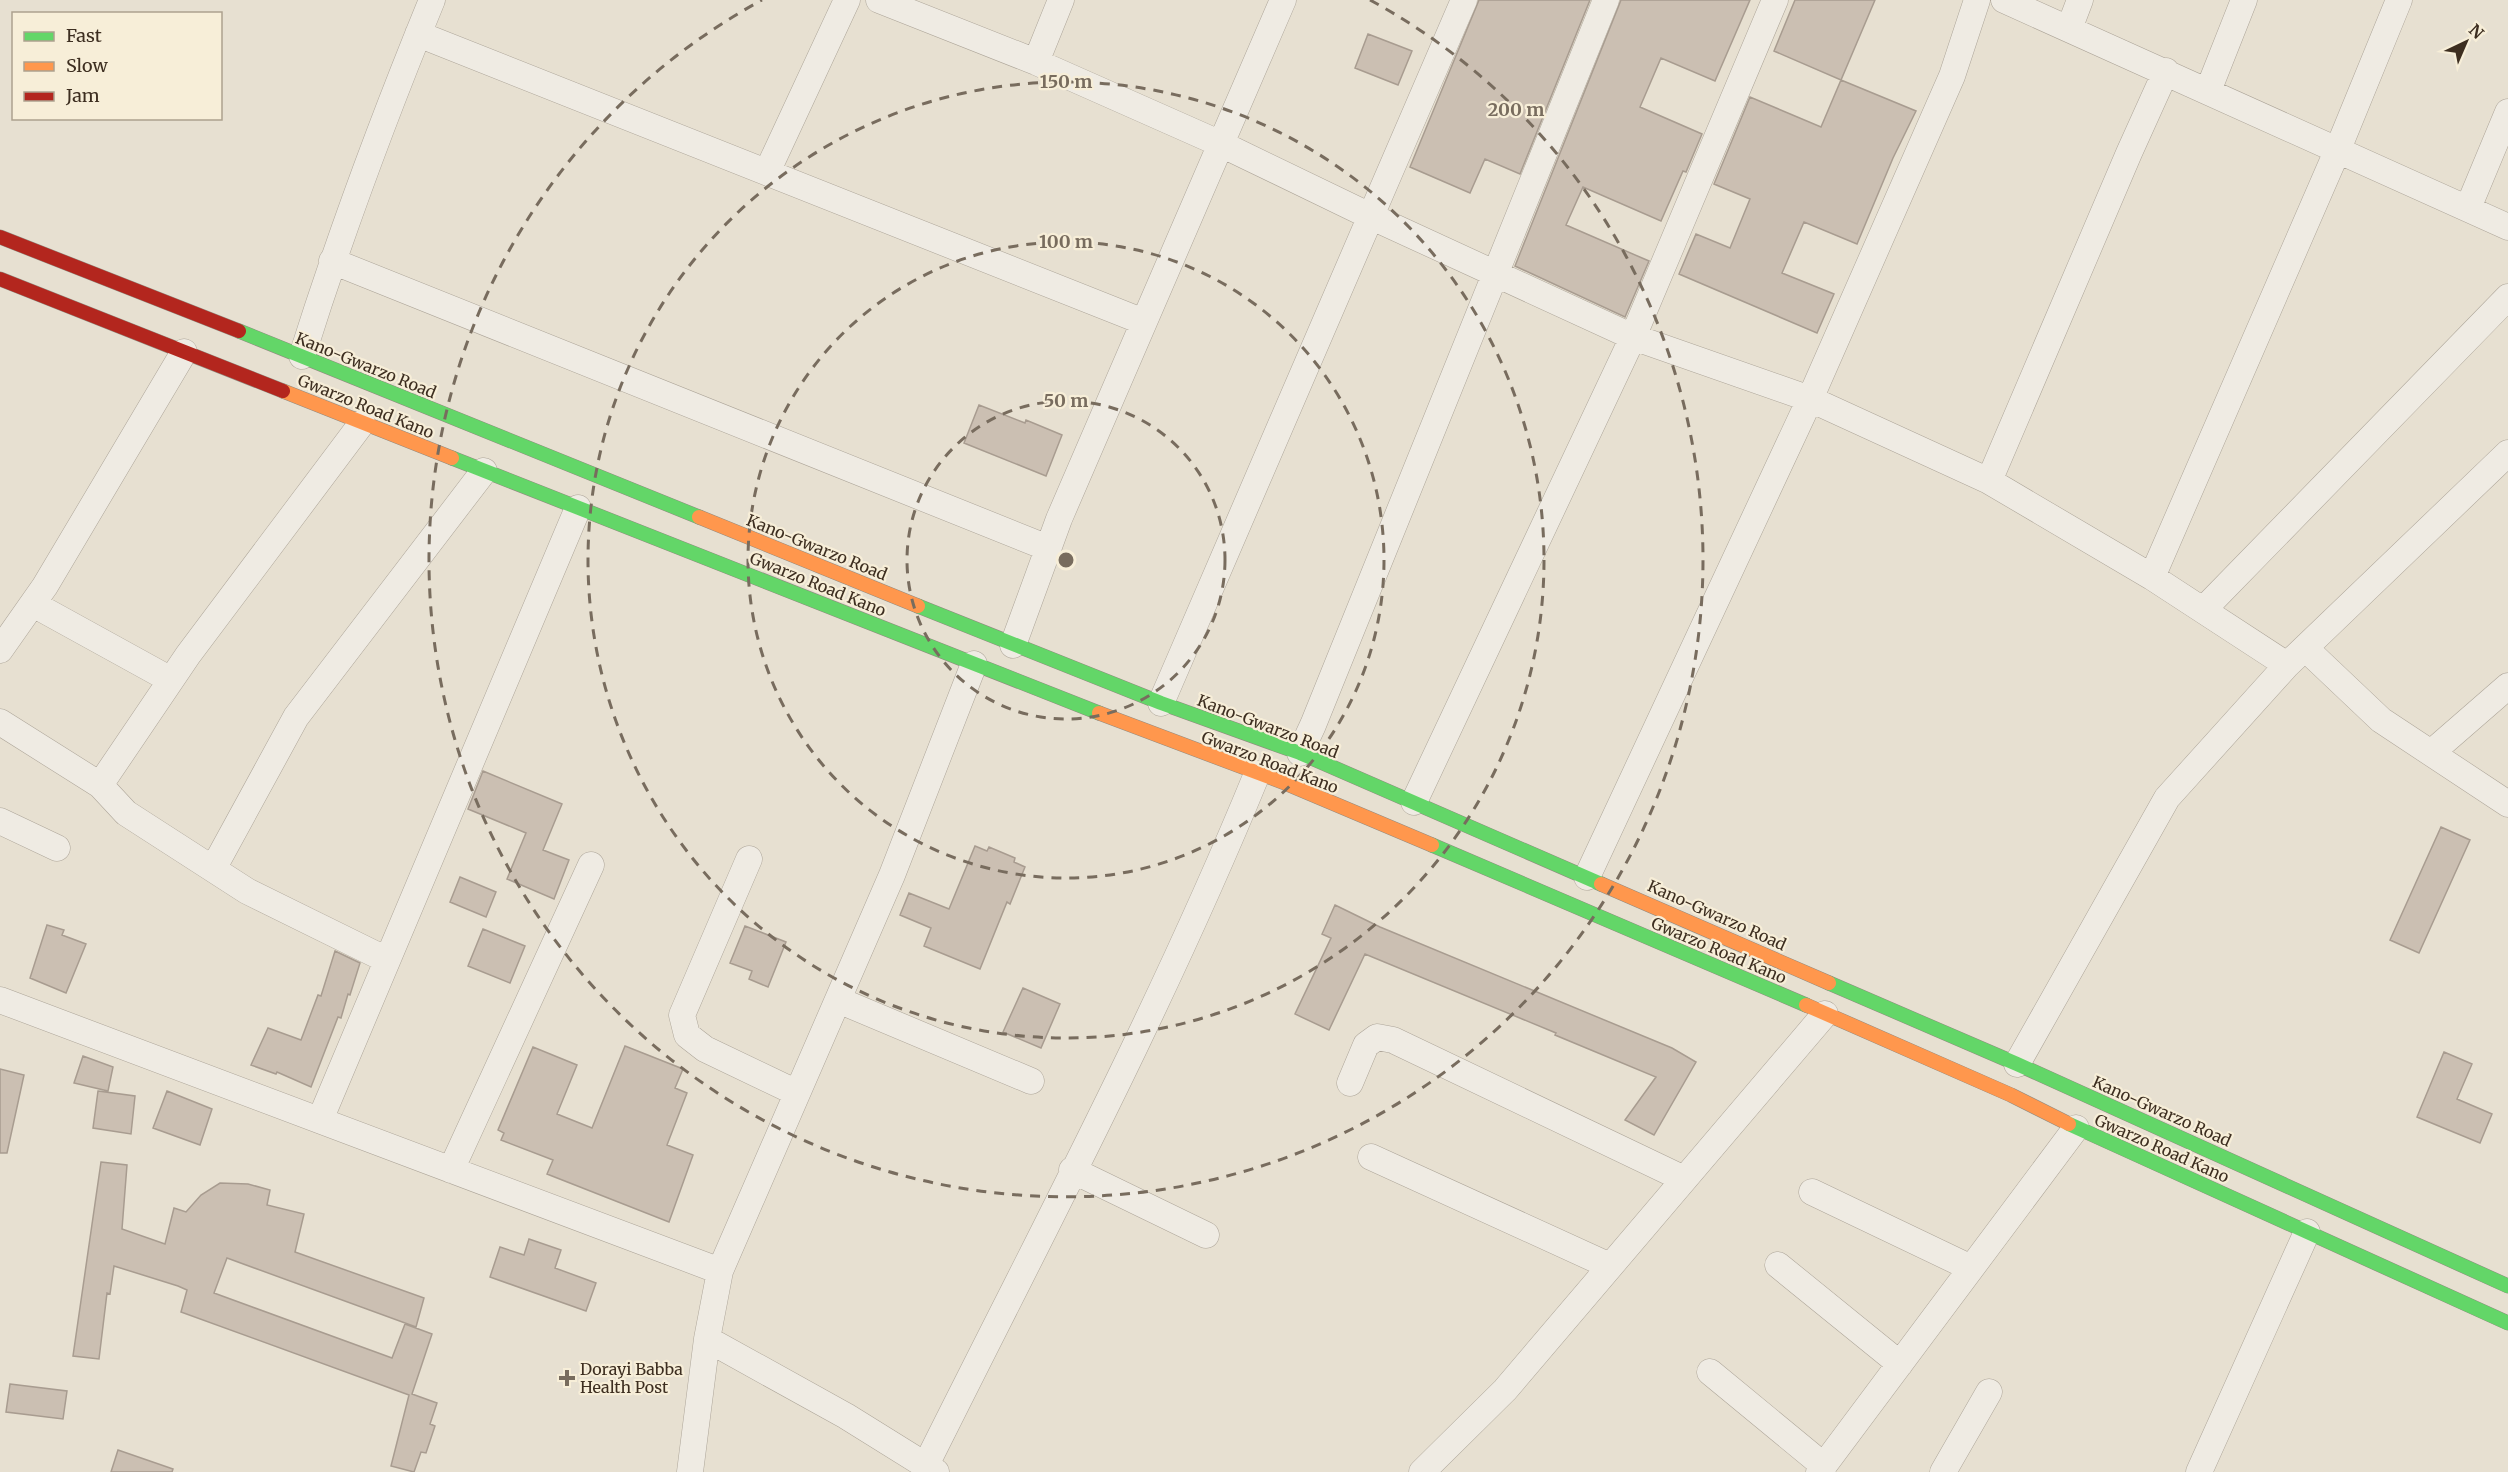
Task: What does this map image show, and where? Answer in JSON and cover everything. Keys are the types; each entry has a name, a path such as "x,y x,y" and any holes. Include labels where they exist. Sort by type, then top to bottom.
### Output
{"main road":[{"name":"Kano-Gwarzo Road","path":"0,237 302,356 796,575 1013,645 1161,703 1300,753 2017,1064 2459,1282 2508,1286"},
{"name":"Gwarzo Road Kano","path":"0,279 579,508 796,575 974,664 1285,783 1739,975 2010,1095 2076,1128 2307,1232 2459,1282 2508,1323"}],"street":[{"path":"302,356 332,261 391,98 432,0"},
{"path":"767,172 847,0"},
{"path":"879,0 1036,62 1221,144 1370,216 1634,337 1810,399 1989,481 2152,577 2203,610 2296,657 2381,720 2508,804"},
{"path":"1036,62 1061,0"},
{"path":"1013,645 1048,548 1283,0"},
{"path":"1161,703 1464,0"},
{"path":"1300,753 1605,0"},
{"path":"1414,802 1634,337 1775,0"},
{"path":"1587,877 1810,399 1952,76 1977,0"},
{"path":"2004,0 2508,226"},
{"path":"2069,29 2080,0"},
{"path":"2208,91 2244,0"},
{"path":"2152,577 2338,149 2399,0"},
{"path":"418,34 1144,322"},
{"path":"1989,481 2166,71"},
{"path":"2468,208 2508,112"},
{"path":"332,261 1048,548"},
{"path":"2203,610 2508,297"},
{"path":"0,650 33,604 184,352"},
{"path":"100,785 171,680 362,423"},
{"path":"2017,1064 2167,798 2296,657 2508,453"},
{"path":"213,869 296,717 484,471"},
{"path":"320,1120 579,508"},
{"path":"33,604 171,680"},
{"path":"690,1472 707,1339 720,1271 892,875 974,664"},
{"path":"2431,753 2508,686"},
{"path":"0,722 100,785 126,813 247,891 387,960"},
{"path":"707,1339 846,1416 930,1469 1072,1170 1206,896 1257,774"},
{"path":"0,821 57,848"},
{"path":"749,859 681,1015 687,1035 705,1048 797,1093"},
{"path":"451,1170 591,865"},
{"path":"0,1000 720,1271"},
{"path":"838,1000 1031,1081"},
{"path":"1422,1472 1505,1390 1825,1014"},
{"path":"1350,1083 1366,1045 1377,1037 1393,1040 1684,1179"},
{"path":"1710,1372 1821,1469 2076,1128"},
{"path":"1371,1157 1610,1266"},
{"path":"1072,1170 1206,1235"},
{"path":"1812,1192 1971,1268"},
{"path":"2199,1472 2307,1232"},
{"path":"1778,1265 1900,1364"},
{"path":"1943,1472 1989,1392"}],"building":[{"path":"1479,0 1590,0 1520,174 1485,159 1470,193 1410,167"},
{"path":"1621,0 1750,0 1715,81 1661,58 1640,107 1702,134 1661,221 1583,187 1566,225 1649,261 1625,317 1515,266"},
{"path":"1795,0 1875,0 1841,80 1774,51"},
{"path":"1368,34 1412,51 1398,85 1355,68"},
{"path":"1841,80 1916,111 1893,158 1857,244 1804,222 1782,273 1834,294 1817,333 1679,274 1696,234 1730,248 1750,199 1714,184 1750,97 1821,127"},
{"path":"979,405 1025,423 1026,420 1062,435 1046,476 964,443"},
{"path":"483,771 562,804 543,850 569,860 554,899 507,879 526,833 468,809"},
{"path":"2441,827 2470,840 2419,953 2390,940"},
{"path":"975,846 987,851 989,847 1015,858 1014,862 1025,867 1010,904 1007,902 980,969 924,946 931,928 900,915 909,893 949,909"},
{"path":"460,877 496,892 486,917 450,902"},
{"path":"1335,905 1380,927 1672,1048 1696,1062 1654,1135 1625,1120 1656,1077 1365,954 1329,1030 1295,1014 1331,938 1322,934"},
{"path":"47,925 64,930 62,935 86,944 66,993 30,978"},
{"path":"745,926 786,942 768,987 749,979 752,971 730,963"},
{"path":"483,929 525,946 510,983 468,966"},
{"path":"335,951 360,963 341,1018 338,1017 311,1087 277,1072 276,1074 251,1065 268,1028 301,1040 318,995 321,996"},
{"path":"1023,988 1060,1004 1041,1048 1003,1032"},
{"path":"625,1046 683,1069 675,1088 687,1093 667,1145 693,1155 669,1222 547,1174 553,1160 501,1140 504,1133 498,1130 533,1047 577,1065 557,1114 592,1128"},
{"path":"2444,1052 2472,1064 2457,1099 2492,1114 2480,1143 2417,1117"},
{"path":"83,1056 113,1067 108,1091 74,1083"},
{"path":"0,1069 24,1075 7,1153 0,1153"},
{"path":"98,1091 135,1096 131,1134 93,1128"},
{"path":"167,1091 212,1109 200,1145 153,1128"},
{"path":"101,1162 127,1165 122,1229 165,1244 174,1208 186,1212 201,1195 220,1183 248,1184 270,1190 267,1205 304,1214 295,1252 424,1298 416,1327 227,1258 214,1293 392,1358 405,1324 432,1334 412,1394 437,1403 430,1424 435,1426 426,1453 421,1452 414,1472 391,1466 409,1395 181,1312 187,1290 178,1286 114,1266 110,1294 107,1293 99,1359 73,1356"},
{"path":"529,1239 561,1250 555,1268 596,1283 586,1311 490,1277 500,1247 524,1255"},
{"path":"10,1384 67,1391 63,1419 6,1412"},
{"path":"118,1450 173,1469 172,1472 111,1472"}],"traffic: fast":[{"path":"239,331 699,517"},
{"path":"452,458 1099,713"},
{"path":"918,606 1161,703 1300,753 1601,884"},
{"path":"1432,845 1806,1005"},
{"path":"1829,983 2017,1064 2508,1286"},
{"path":"2069,1124 2508,1323"}],"traffic: slow":[{"path":"283,391 452,458"},
{"path":"699,517 918,606"},
{"path":"1099,713 1285,783 1432,845"},
{"path":"1601,884 1829,983"},
{"path":"1806,1005 2011,1095 2069,1124"}],"traffic: jam":[{"path":"0,237 239,331"},
{"path":"0,279 283,391"}],"place":[{"name":"Dorayi Babba Health Post","path":"567,1378"}]}
